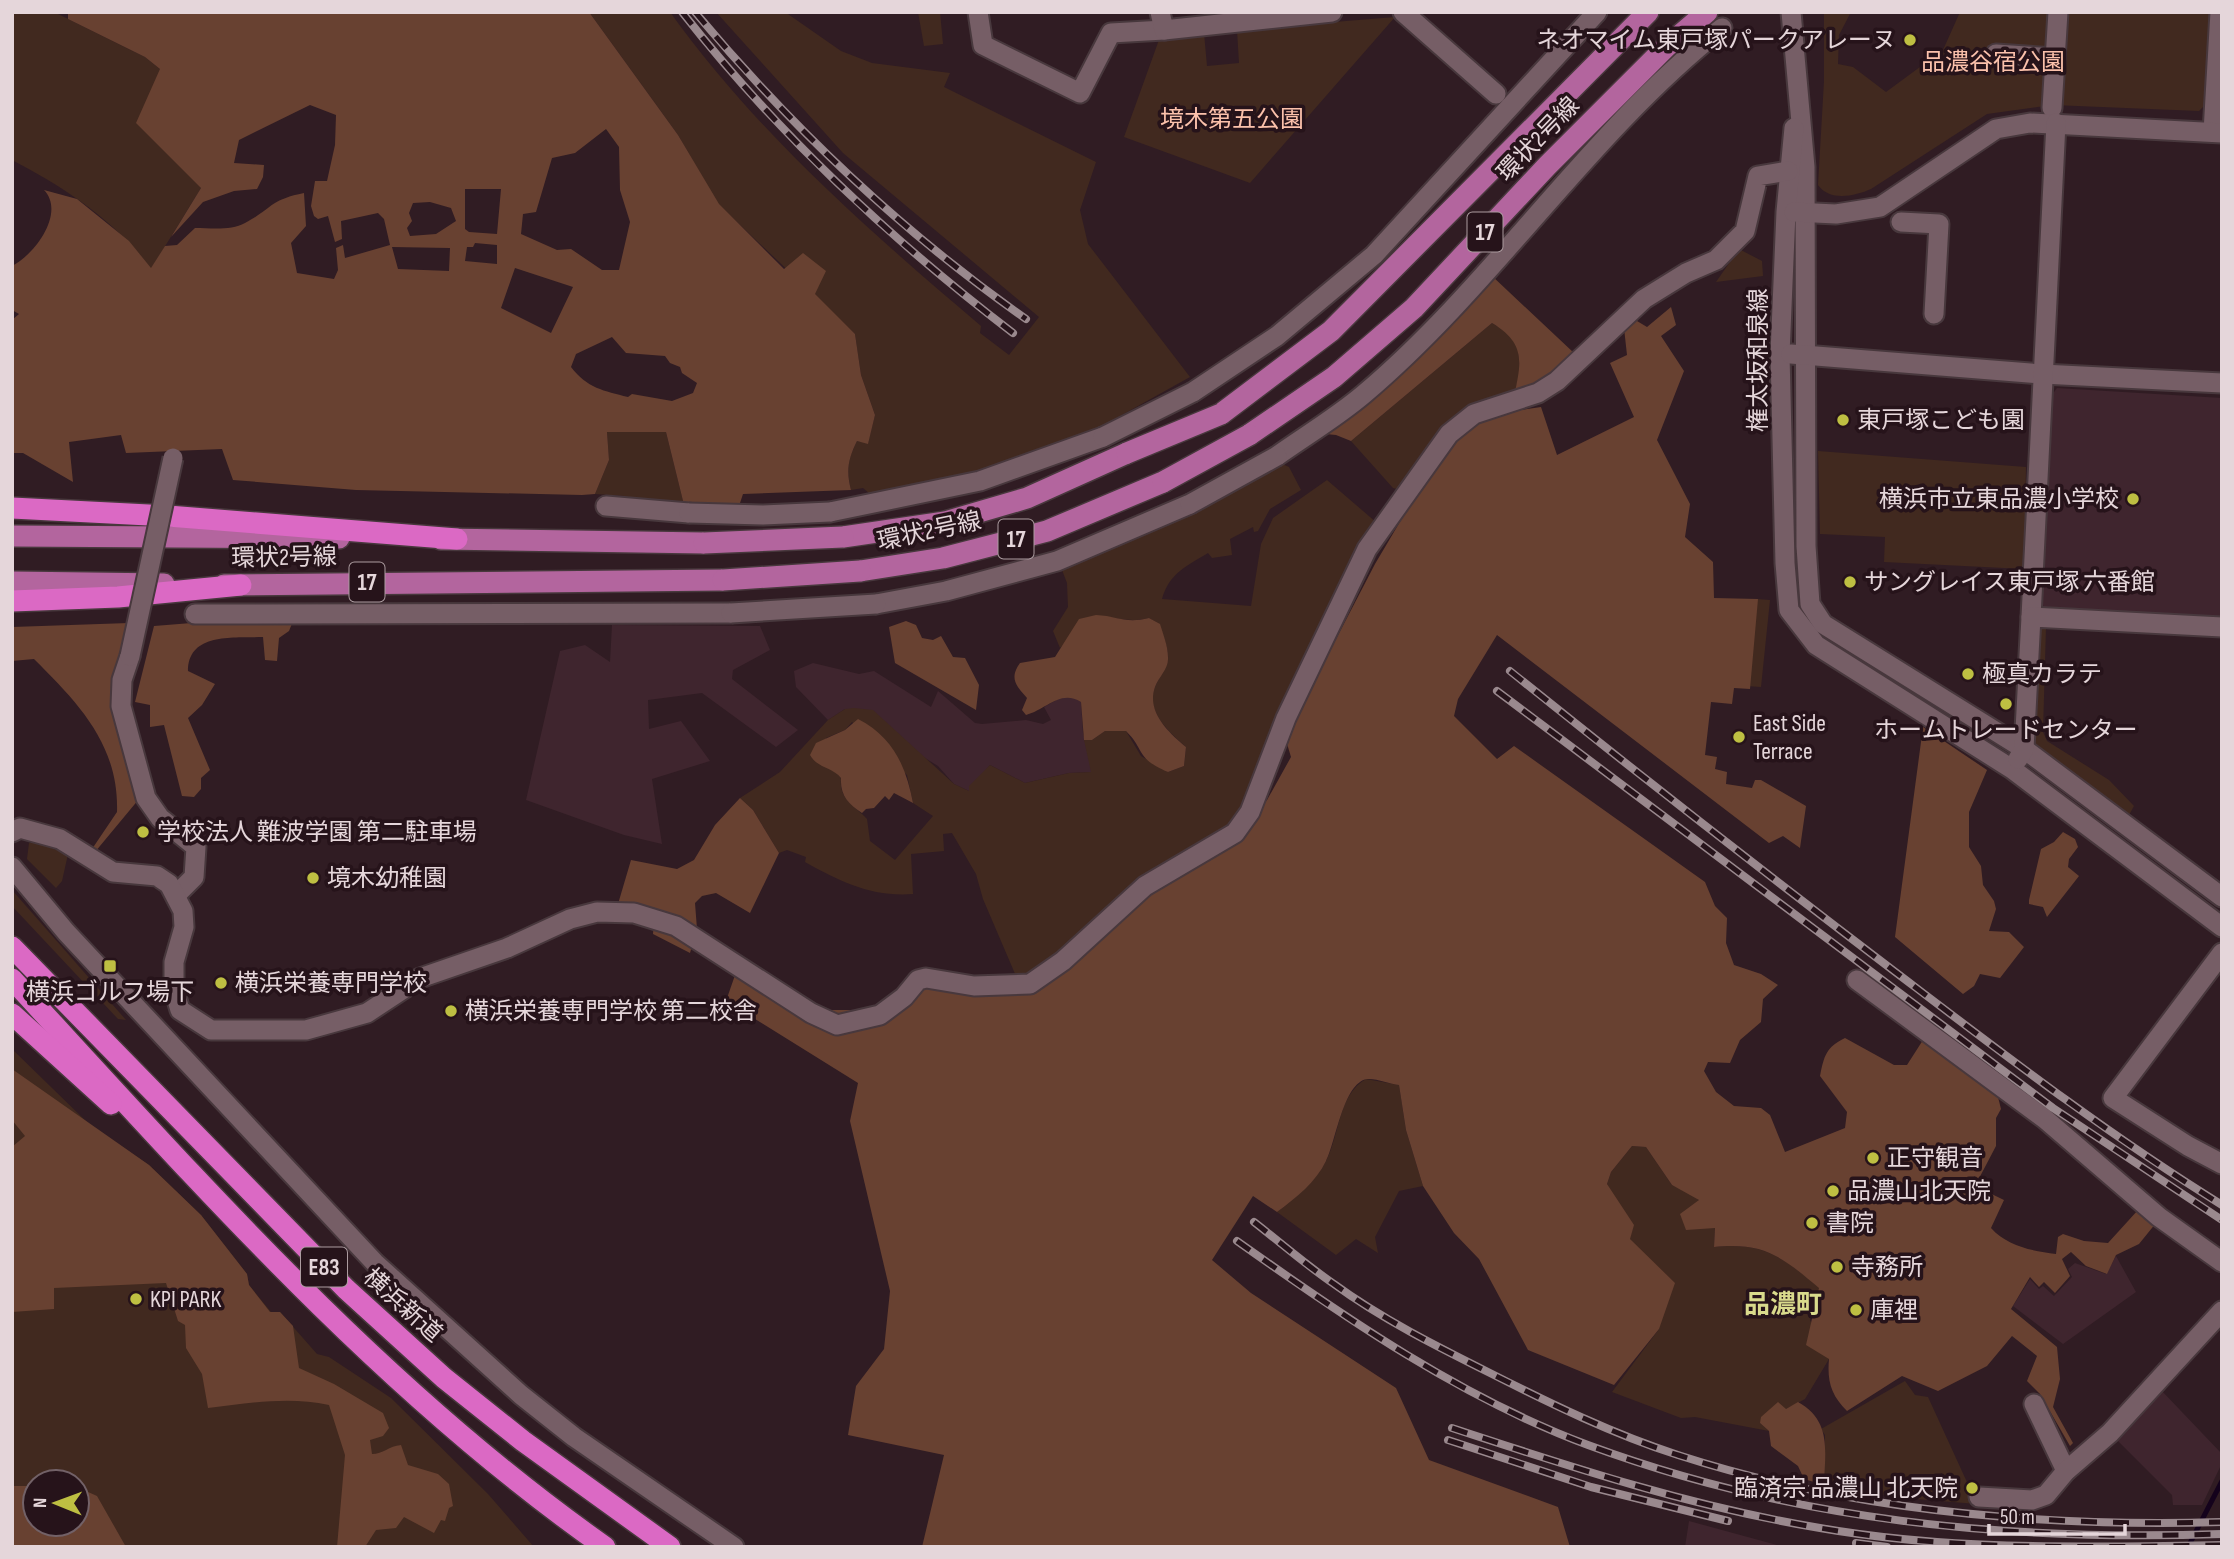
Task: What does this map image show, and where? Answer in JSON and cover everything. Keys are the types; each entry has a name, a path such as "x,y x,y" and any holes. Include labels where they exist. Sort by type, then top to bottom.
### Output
{"highway":[{"path":"12,508 168,516 457,539"},
{"path":"12,601 118,597 241,585"},
{"name":"横浜新道","path":"12,947 346,1289 444,1378 523,1441 670,1547"},
{"name":"E83","path":"12,979 221,1205 313,1300 461,1435 548,1507 605,1547"},
{"path":"12,1014 221,1205"}],"main road":[{"name":"環状2号線","path":"12,536 704,543 843,537 945,522 1016,502 1221,414 1331,331 1648,12"},
{"name":"環状2号線","path":"12,582 241,585 723,580 860,571 943,558 1047,531 1163,482 1249,435 1335,377 1414,308 1546,166 1666,47 1707,12"}],"street":[{"path":"978,12 983,45 1080,93 1111,33 1162,21 1332,12"},
{"path":"1403,12 1496,94"},
{"path":"606,506 689,513 763,515 831,512 980,481 1103,437 1194,392 1277,336 1374,255 1597,12"},
{"name":"権太坂和泉線","path":"1791,12 1800,85 1795,212 1780,354 1786,589 1789,610 1816,645 2012,769"},
{"path":"2058,12 2062,33 2054,116 2024,749 2012,769 2222,928"},
{"path":"1795,212 1836,214 1880,207 1996,129 2054,116 2217,132 2220,12"},
{"path":"195,614 731,613 876,604 946,591 1057,561 1190,505 1277,456 1363,395 1448,312 1623,118 1667,74 1722,28"},
{"path":"1996,54 2059,69"},
{"name":"権太坂和泉線","path":"1800,85 1788,171 1795,212 1804,355 1807,582 1810,604 1823,624 2024,749"},
{"path":"12,832 20,828 61,839 113,872 157,876 176,895 183,911 184,927 174,962 174,990 180,1010 211,1030 306,1030 368,1013 420,978 507,947 569,919 597,912 634,912 676,926 811,1013 837,1024 880,1015 904,997 918,979 934,978 974,986 1030,984 1093,936 1144,886 1208,852 1235,833 1250,812 1286,718 1367,549 1449,433 1474,414 1538,393 1557,381 1644,299 1686,273 1716,260 1745,231 1758,176 1788,171"},
{"path":"1901,222 1939,224 1934,314"},
{"path":"1780,354 2042,374 2222,383"},
{"path":"173,458 130,656 122,680 121,706 146,798 160,818 196,847 194,877 176,895"},
{"path":"2031,617 2222,628"},
{"path":"2024,749 2222,897"},
{"path":"12,867 75,942 375,1263 521,1395 573,1437 734,1547"},
{"path":"2222,953 2113,1098 2188,1146 2222,1164"},
{"path":"1857,980 2045,1119 2159,1217 2222,1262"},
{"path":"1979,1497 2032,1500 2046,1495 2066,1471 2110,1433 2222,1311"},
{"path":"2034,1404 2066,1471"}],"shaded area":[{"path":"68,12 589,12 678,135 719,204 784,269 803,253 826,271 815,294 855,334 861,375 875,415 868,444 857,441 852,454 848,471 851,490 743,494 740,503 684,505 666,432 607,432 609,460 595,494 582,495 356,490 233,480 222,449 126,453 121,435 69,442 73,482 23,453 12,453 12,320 19,314 12,310 12,266 21,261 38,243 49,221 50,199 44,190 77,199 129,241 151,268 165,246 177,245 195,228 239,226 277,202 304,193 306,226 291,243 297,273 334,279 338,270 336,248 343,245 345,258 390,245 384,219 378,213 341,221 342,239 335,242 328,216 318,219 314,216 311,206 315,181 327,181 335,145 336,115 310,105 239,140 234,163 264,165 263,177 257,189 234,191 203,202 171,237 201,188 136,123 160,69 145,57 68,19","holes":["606,129 619,147 620,190 630,222 619,270 602,270 571,249 557,250 521,234 523,214 536,212 552,158 575,153","465,189 501,189 497,234 469,232 465,229","430,202 451,208 456,221 436,234 410,236 407,228 412,221 409,213 413,203","475,243 497,245 497,264 465,261 467,247 473,247","392,247 450,248 449,271 398,269","515,268 573,287 551,333 501,308","612,337 626,353 665,356 670,363 680,367 682,373 697,383 693,393 672,401 632,394 628,397 590,384 571,367 576,354"]},
{"path":"1491,275 1574,353 1545,380 1514,396 1519,373 1516,346 1503,330 1492,323 1351,441 1336,435 1315,433"},
{"path":"1671,307 1676,325 1661,336 1684,371 1657,440 1690,504 1685,537 1713,562 1714,598 1758,599 1750,689 1734,688 1732,704 1711,702 1705,755 1717,757 1715,769 1727,772 1726,784 1752,788 1755,780 1761,780 1806,806 1800,848 1783,836 1769,843 1497,635 1458,699 1454,716 1497,759 1514,746 1705,882 1715,906 1727,918 1726,943 1734,965 1761,974 1778,985 1763,999 1761,1022 1740,1040 1730,1063 1708,1062 1704,1071 1716,1092 1734,1106 1761,1108 1770,1115 1785,1152 1845,1128 1847,1112 1820,1076 1825,1058 1834,1045 1845,1038 1894,1065 1907,1065 1923,1040 1998,1097 2001,1109 1996,1118 1996,1146 1975,1186 2004,1200 1991,1228 1997,1234 2020,1247 2056,1254 2058,1237 2063,1234 2084,1241 2108,1243 2138,1210 2156,1223 2139,1244 2116,1255 2107,1274 2086,1266 2071,1252 2062,1259 2070,1276 2055,1293 2044,1282 2039,1287 2030,1277 2011,1309 2057,1347 2060,1379 2053,1407 2073,1443 2070,1446 2040,1394 2027,1381 2037,1356 2012,1336 1987,1366 1938,1391 1902,1376 1847,1411 1831,1387 1829,1359 1806,1345 1819,1288 1772,1254 1747,1247 1714,1247 1715,1228 1686,1230 1680,1214 1699,1200 1672,1185 1646,1147 1632,1146 1611,1172 1607,1184 1634,1225 1630,1239 1675,1283 1659,1329 1614,1385 1528,1350 1479,1259 1454,1233 1423,1186 1406,1130 1399,1085 1367,1079 1359,1083 1346,1102 1330,1152 1311,1183 1277,1212 1253,1196 1212,1260 1251,1293 1396,1388 1429,1460 1558,1507 1570,1547 922,1547 944,1455 848,1435 856,1386 884,1349 890,1291 850,1121 858,1083 726,1001 741,958 819,1010 877,1010 918,986 1033,988 1142,895 1238,835 1267,800 1291,757 1285,737 1375,564 1430,471 1463,428 1502,413 1541,407 1557,455 1634,417 1610,363 1627,355 1624,328 1632,318 1647,327"},
{"name":"横浜市立東品濃小学校","path":"2057,388 2222,398 2222,617 2044,607 2039,598 2049,399"},
{"path":"1096,615 1127,620 1149,618 1160,624 1168,661 1155,687 1154,705 1166,728 1186,747 1184,766 1168,772 1158,767 1145,758 1126,731 1105,731 1092,740 1084,740 1081,702 1073,699 1060,699 1026,715 1022,710 1027,698 1014,678 1020,663 1055,657 1079,619"},
{"path":"254,618 293,621 289,631 279,638 277,661 265,660 263,637 227,638 204,643 190,658 188,671 215,684 202,705 188,718 210,770 201,778 201,789 194,797 182,796 164,725 150,727 150,705 135,702 154,626"},
{"path":"906,621 916,625 922,638 933,640 941,636 953,657 965,658 979,685 976,710 895,663 889,627"},
{"path":"129,623 116,680 139,799 95,852 92,849 117,812 116,788 111,766 93,726 50,675 34,659 12,661 12,627"},
{"path":"612,625 760,626 770,650 733,670 732,679 798,730 776,747 702,693 648,700 649,729 681,721 710,761 652,779 662,844 624,835 526,800 560,651 585,645 610,662"},
{"path":"813,663 859,674 874,671 931,707 938,691 975,723 982,724 1026,720 1043,724 1051,720 1044,707 1063,696 1074,697 1081,702 1083,733 1092,772 1069,773 1025,783 990,765 969,791 954,784 938,766 845,709 828,720 796,687 794,671"},
{"path":"858,719 880,735 896,754 913,803 894,793 889,800 885,796 874,808 866,809 862,813 846,798 841,778 817,763 810,755 816,743 845,730"},
{"path":"1923,727 1987,770 1969,812 1969,847 1981,866 1983,885 1996,909 1989,931 2009,932 2024,947 2000,978 1980,974 1974,986 1963,994 1895,937"},
{"path":"740,798 753,810 779,853 750,913 716,893 702,896 695,903 697,929 690,953 653,934 655,908 618,904 631,860 677,869 694,860 715,825"},
{"path":"2063,832 2075,839 2078,847 2069,859 2068,867 2079,876 2047,917 2043,907 2029,904 2029,900 2041,849 2054,842"},
{"path":"12,1069 149,1165 201,1215 247,1274 249,1285 270,1312 280,1312 293,1326 299,1368 334,1384 383,1413 389,1428 383,1436 370,1440 372,1454 401,1445 408,1465 438,1474 449,1484 453,1506 449,1508 445,1521 441,1520 434,1533 404,1517 396,1528 376,1530 365,1547 337,1547 345,1455 329,1405 284,1401 208,1408 202,1374 186,1348 185,1325 178,1321 166,1283 54,1288 54,1309 12,1312 12,1147 25,1136 12,1120"},
{"path":"2116,1256 2136,1292 2063,1344 2013,1306 2030,1279 2039,1289 2043,1286 2054,1296 2072,1277 2068,1269 2075,1263 2106,1274"},
{"path":"2160,1389 2222,1454 2222,1463 2202,1505 2173,1505 2172,1495 2114,1437"},
{"path":"1778,1402 1786,1409 1798,1402 1817,1418 1824,1438 1824,1485 1804,1479 1798,1466 1771,1446 1769,1431 1760,1423 1761,1417"},
{"path":"12,1486 21,1486 21,1538 91,1538 91,1493 97,1496 126,1547 12,1547"},
{"path":"1689,1521 1777,1545 1790,1547 1685,1547"}],"green space":[{"path":"12,12 54,12 145,57 160,69 201,188 151,269 122,236 88,207 12,160"},
{"path":"589,12 670,12 739,99 777,139 856,216 981,326 980,333 1009,355 1039,317 843,153 716,12 785,12 841,51 872,63 950,73 944,87 1096,162 1080,210 1088,244 1190,377 1104,425 987,472 878,501 863,488 851,490 848,470 852,453 857,441 868,443 875,415 861,375 855,334 718,204 678,135"},
{"path":"918,12 940,12 943,44 924,46"},
{"name":"品濃谷宿公園","path":"1824,12 1851,12 1839,35 1838,64 1853,67 1886,92 1943,50 1960,12 2214,12 2209,101 2199,111 2053,105 1987,114 1871,189 1858,194 1836,196 1818,185 1824,81"},
{"name":"境木第五公園","path":"1395,17 1250,183 1124,137 1160,37 1204,33 1207,66 1239,63 1237,30"},
{"path":"1739,249 1762,261 1763,276 1716,282"},
{"path":"1492,323 1510,334 1518,347 1520,371 1514,396 1400,490 1393,488 1351,441"},
{"path":"607,432 666,432 684,505 627,504 624,496 595,494 609,460"},
{"path":"1818,451 2026,467 2024,569 1884,562 1885,537 1820,534"},
{"path":"1280,463 1289,467 1301,490 1270,509 1258,531 1254,532 1253,527 1230,539 1232,555 1212,558 1208,553 1179,572 1169,583 1162,599 1251,606 1261,544 1273,518 1327,480 1377,523 1238,823 1062,958 1019,983 983,899 976,874 952,833 943,834 944,851 911,854 913,894 883,893 857,887 805,862 806,857 787,850 779,853 753,810 740,798 780,772 828,720 845,709 873,710 954,784 969,791 969,786 990,765 1025,783 1069,773 1091,772 1084,740 1092,740 1105,731 1126,731 1141,756 1168,772 1184,766 1186,747 1160,720 1153,704 1155,687 1168,660 1159,624 1149,618 1130,620 1099,617 1079,620 1069,639 1060,648 1053,631 1068,607 1067,583 1062,570 1165,525","holes":["852,722 907,775 913,803 933,816 895,860 870,841 867,819 842,792 841,778 836,772 826,738 845,730"]},
{"path":"1757,599 1770,600 1761,687 1747,686"},
{"path":"2046,627 2043,732 2047,741 2109,780 2134,806 2129,815 2035,746 2033,739 2039,629"},
{"path":"29,843 37,843 68,854 62,881 56,888 27,859"},
{"path":"12,890 126,1020 118,1019 12,906"},
{"name":"KPI PARK","path":"12,1049 89,1124 149,1165 201,1215 247,1274 249,1285 271,1312 280,1312 317,1354 329,1357 391,1398 488,1494 534,1547 65,1547 45,1538 91,1538 91,1468 21,1468 21,1527 12,1523"},
{"path":"1366,1079 1399,1085 1406,1130 1423,1186 1399,1191 1375,1237 1378,1253 1356,1239 1336,1255 1277,1212 1322,1169 1345,1105 1357,1086"},
{"path":"1632,1146 1646,1147 1672,1185 1695,1195 1715,1228 1714,1247 1747,1247 1772,1254 1820,1288 1810,1320 1829,1359 1805,1399 1760,1423 1769,1431 1695,1417 1681,1418 1612,1392 1659,1329 1630,1239 1607,1184 1611,1172"},
{"path":"1905,1381 1915,1395 1928,1397 1977,1504 1904,1498 1824,1485 1825,1435 1821,1429"}],"waterway":[{"path":"2188,1547 2222,1481"}],"railway":[{"path":"682,12 757,100 837,183 923,260 1013,333"},
{"path":"695,12 770,97 850,176 936,251 1026,319"},
{"path":"1510,671 1749,860 1975,1032 2096,1121 2222,1205"},
{"path":"1497,691 2053,1108 2222,1220"},
{"path":"1254,1222 1324,1277 1371,1309 1410,1331 1559,1407 1630,1438 1678,1455 1811,1490 1947,1511 2085,1522 2222,1522"},
{"path":"1237,1241 1406,1355 1495,1404 1588,1445 1665,1471 1743,1492 1900,1521 2060,1534 2222,1534"},
{"path":"1452,1428 1680,1498 1820,1528 1919,1541 1970,1544 2071,1547 2222,1545"},
{"path":"1448,1440 1591,1487 1728,1521"},
{"path":"1856,1543 1887,1547"}],"place":[{"name":"ネオマイム東戸塚パークアレーヌ","path":"1910,40"},
{"name":"東戸塚こども園","path":"1843,420"},
{"name":"横浜市立東品濃小学校","path":"2133,499"},
{"name":"サングレイス東戸塚 六番館","path":"1850,582"},
{"name":"極真カラテ","path":"1968,674"},
{"name":"ホームトレードセンター","path":"2006,704"},
{"name":"East Side Terrace","path":"1739,737"},
{"name":"学校法人 難波学園 第二駐車場","path":"143,832"},
{"name":"境木幼稚園","path":"313,878"},
{"name":"横浜ゴルフ場下","path":"110,966"},
{"name":"横浜栄養専門学校","path":"221,983"},
{"name":"横浜栄養専門学校 第二校舎","path":"451,1011"},
{"name":"正守観音","path":"1873,1158"},
{"name":"品濃山北天院","path":"1833,1191"},
{"name":"書院","path":"1812,1223"},
{"name":"寺務所","path":"1837,1267"},
{"name":"KPI PARK","path":"136,1299"},
{"name":"庫裡","path":"1856,1310"},
{"name":"臨済宗 品濃山 北天院","path":"1972,1488"}],"district":[{"name":"品濃町","path":"1783,1304"}]}
